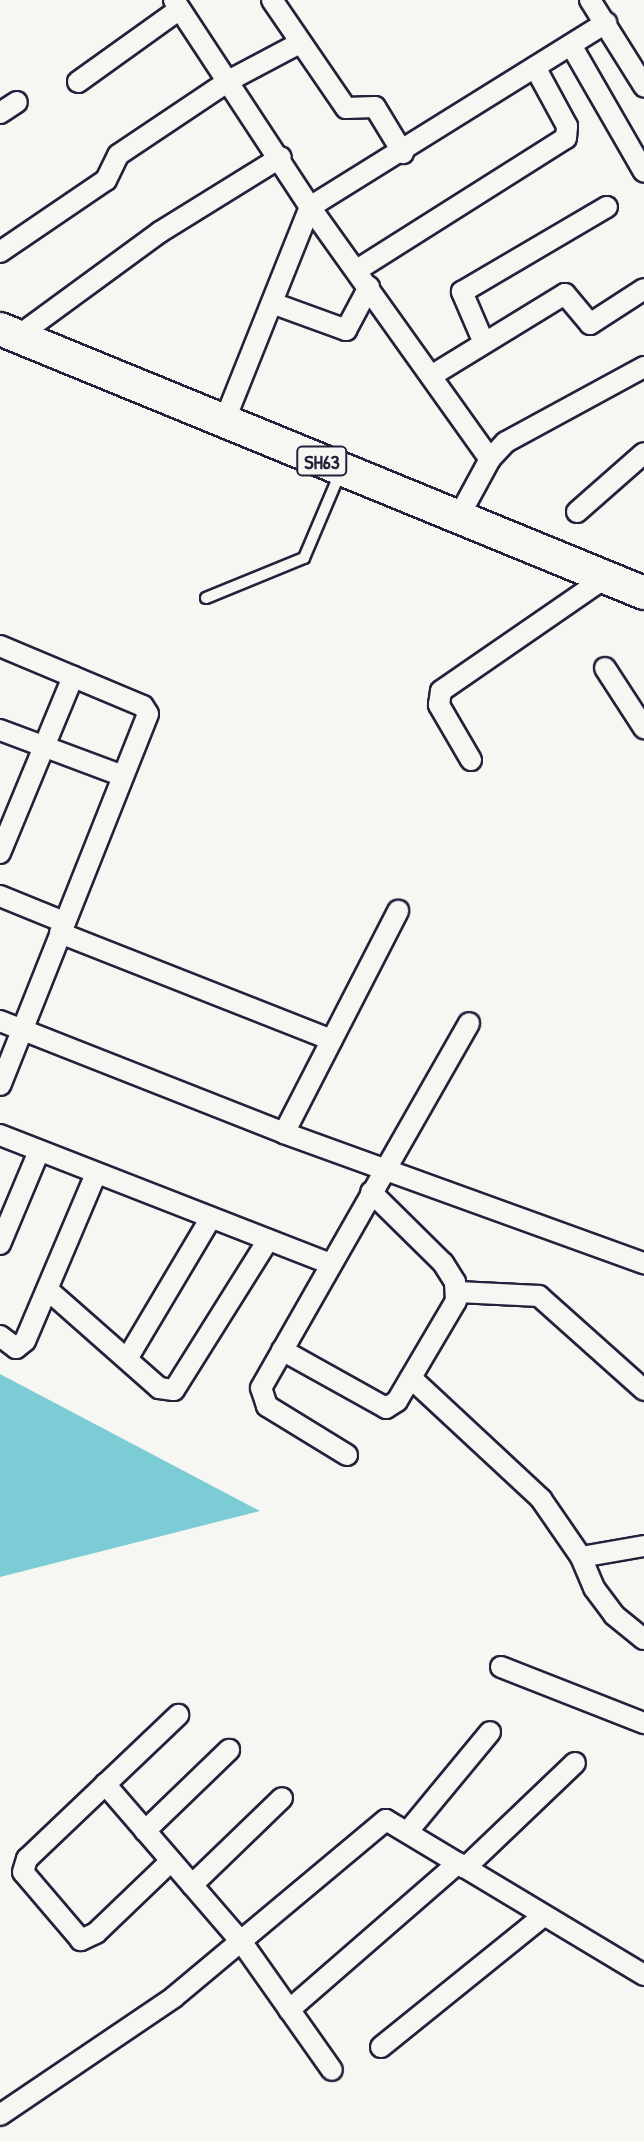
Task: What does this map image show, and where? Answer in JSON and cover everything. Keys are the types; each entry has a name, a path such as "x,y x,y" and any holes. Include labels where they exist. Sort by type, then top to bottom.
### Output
{"main road":[{"name":"SH63","path":"9,333 644,593"}],"street":[{"path":"272,0 346,108 375,107 403,153"},
{"path":"590,0 644,86"},
{"path":"78,82 177,4 281,157 310,207 490,459"},
{"path":"224,422 310,207 403,153 606,23"},
{"path":"0,252 106,180 118,155 230,80 300,43"},
{"path":"571,45 644,172"},
{"path":"357,270 566,138 567,126 535,67"},
{"path":"9,333 160,232 281,157"},
{"path":"484,343 462,292 607,207"},
{"path":"272,303 346,330 369,287"},
{"path":"431,376 565,294 590,324 644,289"},
{"path":"458,518 490,459 525,430 644,367"},
{"path":"577,512 644,453"},
{"path":"471,760 438,695 606,577"},
{"path":"0,646 147,710 0,1085"},
{"path":"605,668 644,728"},
{"path":"0,853 73,677"},
{"path":"0,730 123,776"},
{"path":"0,896 62,927 332,1040"},
{"path":"284,1133 398,911"},
{"path":"0,1021 284,1133 644,1263"},
{"path":"347,1455 261,1402 261,1388 469,1023"},
{"path":"0,1135 331,1264"},
{"path":"0,1244 39,1151"},
{"path":"0,1336 21,1347 96,1174"},
{"path":"371,1192 427,1243 458,1292"},
{"path":"127,1359 210,1219"},
{"path":"48,1290 159,1388 174,1390 268,1240"},
{"path":"282,1350 379,1407 392,1406 411,1378 458,1292"},
{"path":"458,1292 539,1296 641,1384"},
{"path":"411,1378 541,1499 581,1557 607,1606 644,1639"},
{"path":"581,1557 644,1546"},
{"path":"501,1667 644,1723"},
{"path":"171,1861 96,1933 81,1940 25,1878 27,1859 178,1715"},
{"path":"409,1830 490,1732"},
{"path":"145,1831 229,1750"},
{"path":"289,2010 462,1866 575,1763"},
{"path":"105,1784 243,1944 332,2070"},
{"path":"192,1885 282,1798"},
{"path":"0,2115 98,2052 243,1944 380,1823 394,1821 542,1917 644,1975"},
{"path":"381,2047 542,1917"}],"lane":[{"path":"206,598 304,558 341,469"}],"water":[{"path":"0,1374 260,1511 0,1577"}]}
